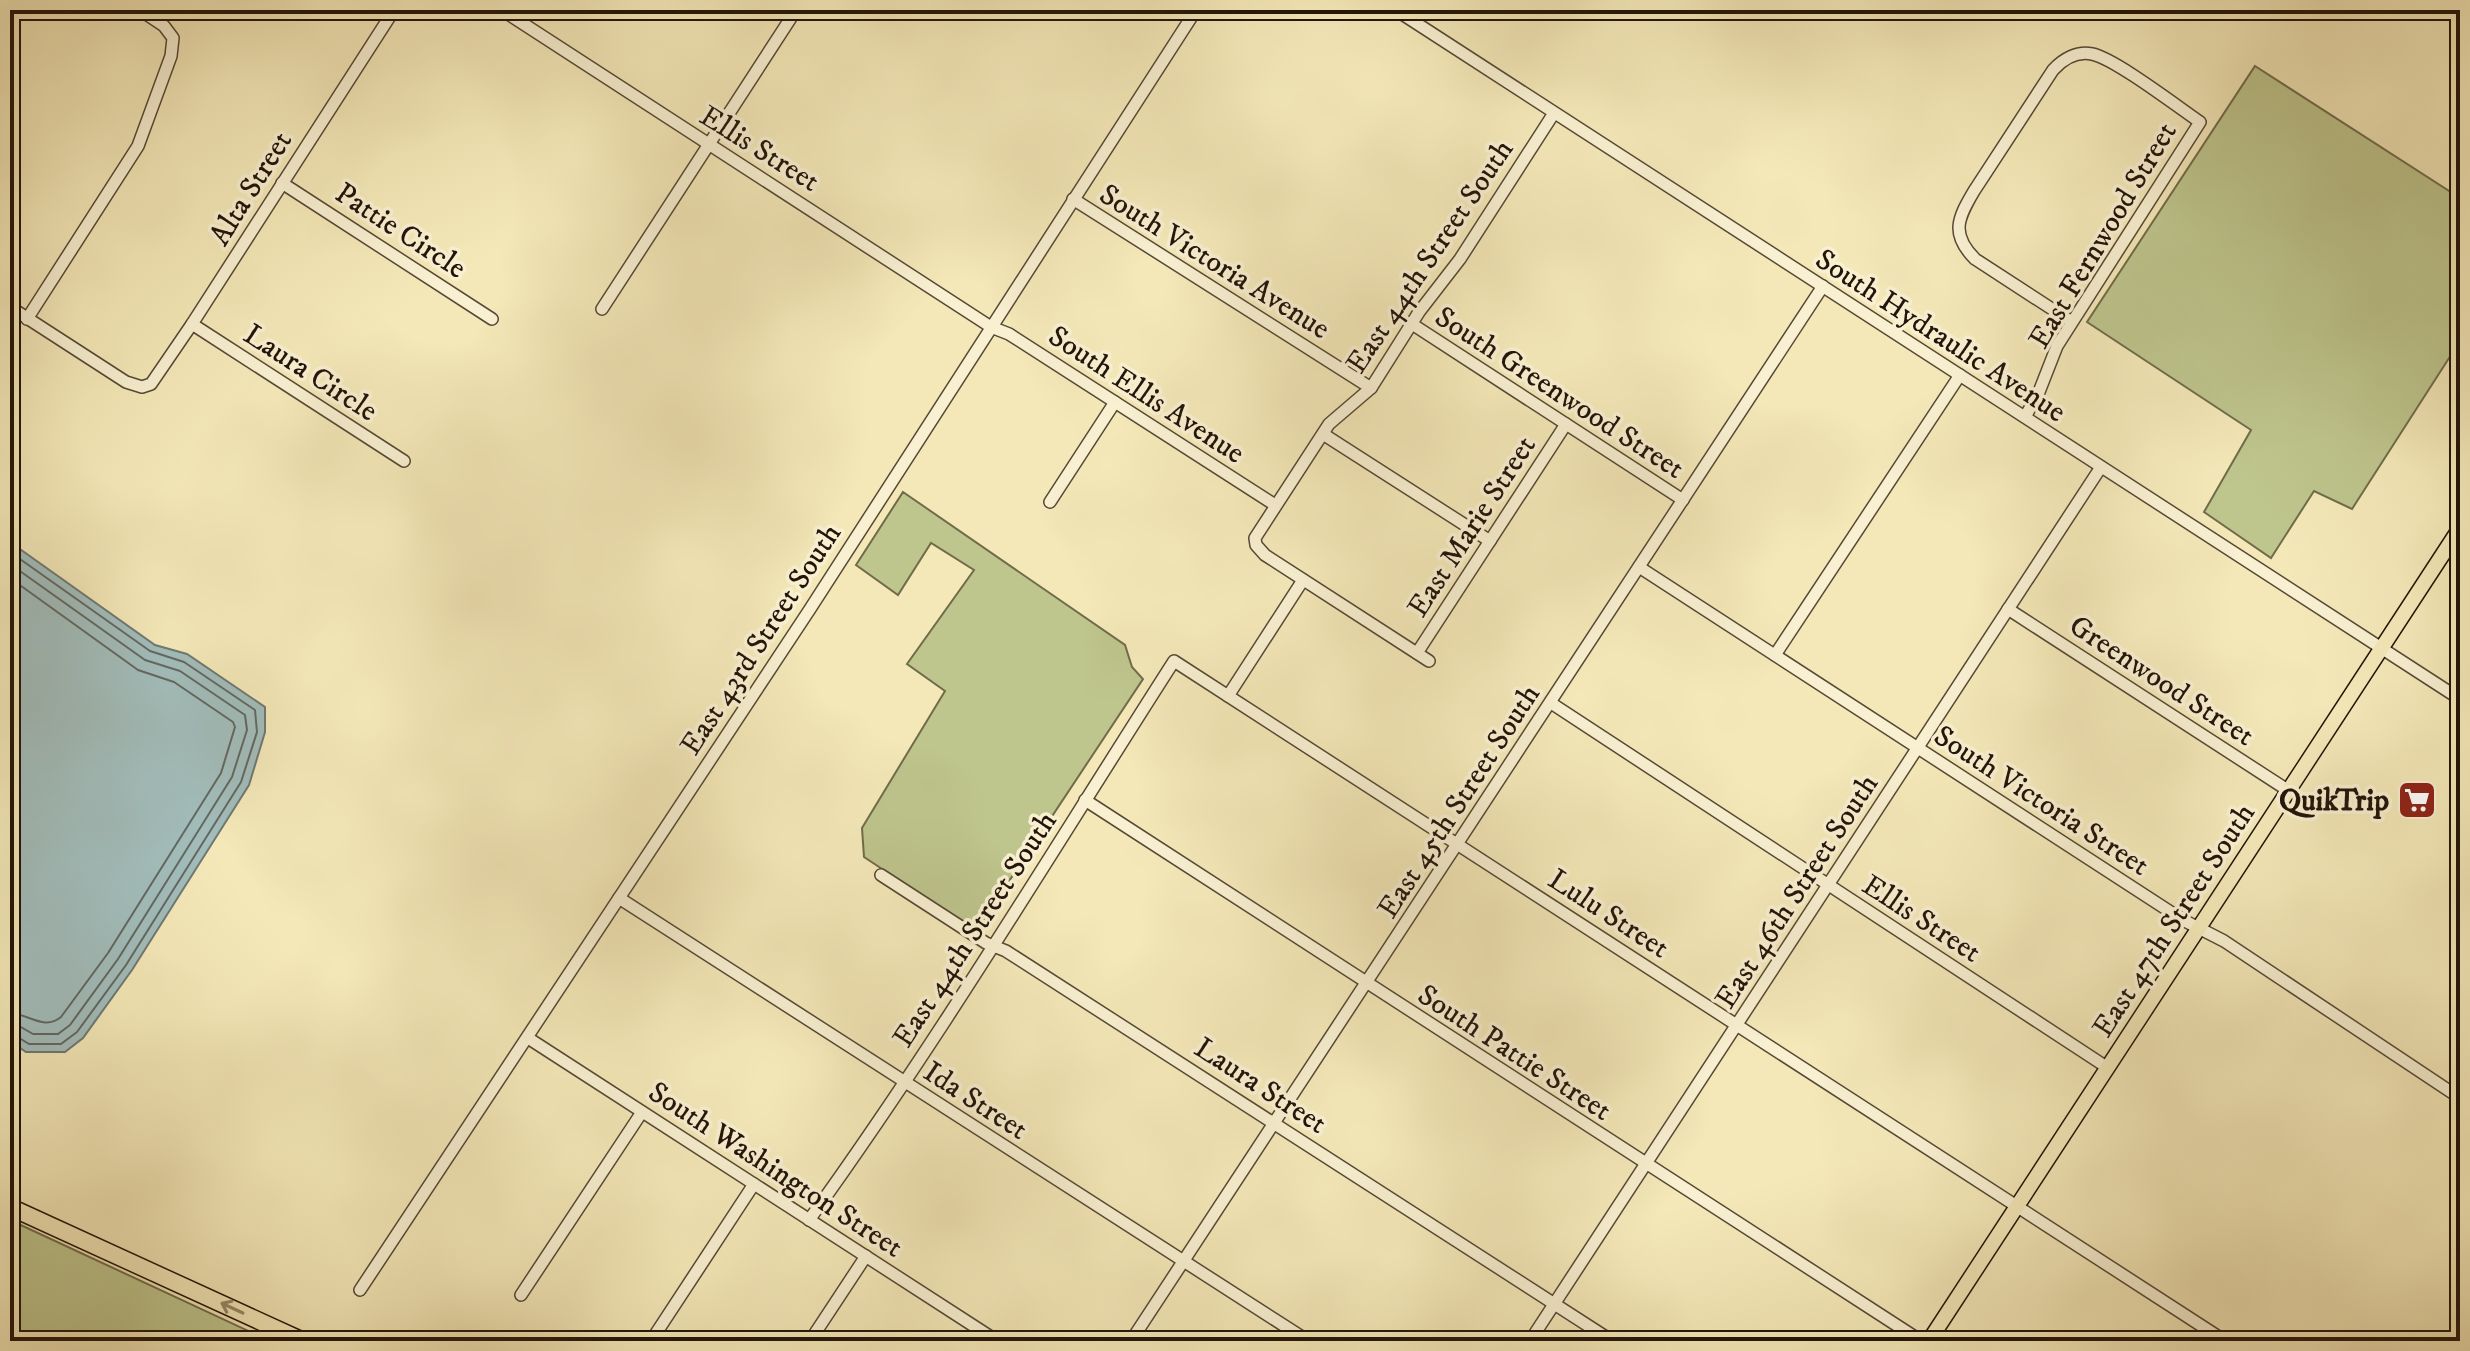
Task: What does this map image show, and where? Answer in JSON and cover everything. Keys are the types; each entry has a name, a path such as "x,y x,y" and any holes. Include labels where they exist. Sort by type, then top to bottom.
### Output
{"highway":[{"path":"10,1207 303,1341"}],"main road":[{"name":"East 47th Street South","path":"1929,1341 2460,528"}],"street":[{"path":"10,307 27,319 138,146 173,43 172,34 140,10"},
{"name":"Alta Street","path":"27,319 126,382 142,387 151,384 394,10"},
{"name":"Ellis Street","path":"502,10 991,327"},
{"path":"602,309 796,10"},
{"name":"East 43rd Street South","path":"360,1290 810,609 1196,10"},
{"name":"South Hydraulic Avenue","path":"1396,10 2460,699"},
{"name":"East Fernwood Street","path":"2025,417 2039,392 2057,346 2200,122 2105,59 2092,54 2072,55 2060,61 1971,196 1960,219 1959,237 1975,259 2072,322"},
{"name":"East 44th Street South","path":"1303,580 1265,555 1256,545 1255,538 1323,434 1344,409 1371,388 1428,299 1460,259 1554,113"},
{"name":"Pattie Circle","path":"282,183 492,319"},
{"name":"South Victoria Avenue","path":"1073,199 1371,388"},
{"name":"East 45th Street South","path":"1131,1341 1823,286"},
{"name":"Laura Circle","path":"192,324 404,461"},
{"name":"South Greenwood Street","path":"1412,324 1683,500"},
{"name":"South Ellis Avenue","path":"991,327 1009,334 1275,505"},
{"path":"1775,655 1960,375"},
{"path":"1050,502 1115,402"},
{"name":"East Marie Street","path":"1417,653 1566,424"},
{"path":"1323,434 1490,541"},
{"name":"East 46th Street South","path":"1530,1341 2101,467"},
{"name":"South Victoria Street","path":"1639,567 2183,920 2224,941 2460,1098"},
{"path":"1228,696 1303,580 1429,661"},
{"name":"Greenwood Street","path":"2008,609 2289,791"},
{"name":"East 44th Street South","path":"809,1220 904,1082 1174,661"},
{"name":"Lulu Street","path":"1174,661 2225,1341"},
{"name":"Ellis Street","path":"1551,703 2108,1068"},
{"name":"South Pattie Street","path":"1085,800 1921,1341"},
{"name":"Laura Street","path":"881,875 1275,1122 1612,1341"},
{"name":"Ida Street","path":"619,898 1308,1341"},
{"name":"South Washington Street","path":"528,1038 997,1341"},
{"path":"521,1295 642,1112"},
{"path":"651,1341 754,1184"},
{"path":"810,1341 866,1256"},
{"path":"970,1341 978,1329"}],"green space":[{"path":"2255,66 2460,198 2460,341 2352,509 2314,491 2271,558 2204,512 2251,430 2087,322"},
{"path":"903,492 1125,645 1132,667 1143,679 976,931 864,857 862,828 945,691 907,664 974,570 931,543 898,595 856,565"},
{"path":"10,1220 270,1341 10,1341"}],"water":[{"path":"10,542 155,645 187,654 265,707 265,732 249,785 132,970 83,1038 65,1052 26,1052 10,1041"}],"place":[{"name":"QuikTrip","path":"2417,800"}]}
